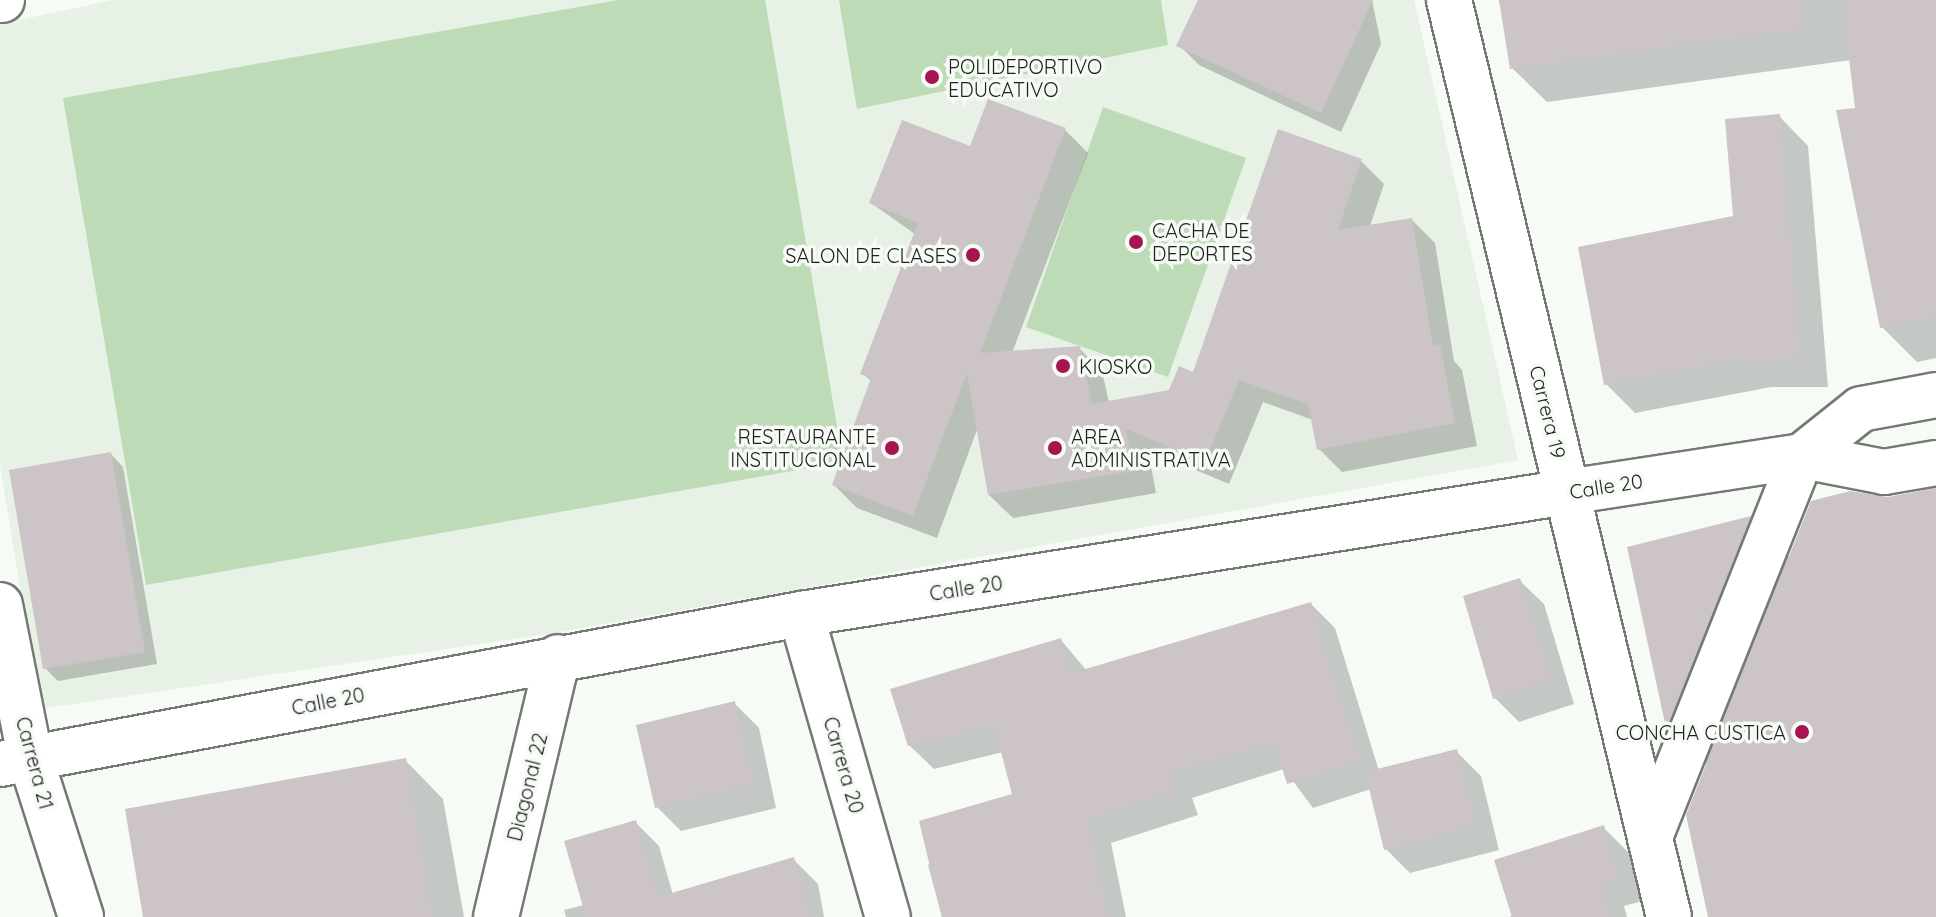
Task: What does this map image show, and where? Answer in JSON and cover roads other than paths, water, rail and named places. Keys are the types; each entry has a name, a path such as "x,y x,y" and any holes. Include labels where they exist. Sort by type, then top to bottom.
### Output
{"street":[{"name":"Carrera 19","path":"1449,0 1669,917"},
{"path":"1650,837 1802,456 1861,409 1936,395"},
{"name":"Calle 20","path":"15,760 801,614 1567,492 1802,456 1884,472 1936,463"},
{"name":"Carrera 21","path":"0,605 15,760 81,917"},
{"name":"Carrera 20","path":"801,614 888,917"},
{"name":"Diagonal 22","path":"496,917 558,657"}],"place":[{"name":"POLIDEPORTIVO EDUCATIVO","path":"932,77"},
{"name":"CACHA DE DEPORTES","path":"1136,242"},
{"name":"SALON DE CLASES","path":"973,255"},
{"name":"KIOSKO","path":"1063,366"},
{"name":"RESTAURANTE INSTITUCIONAL","path":"892,448"},
{"name":"AREA ADMINISTRATIVA","path":"1055,448"},
{"name":"CONCHA CUSTICA","path":"1802,732"}]}
